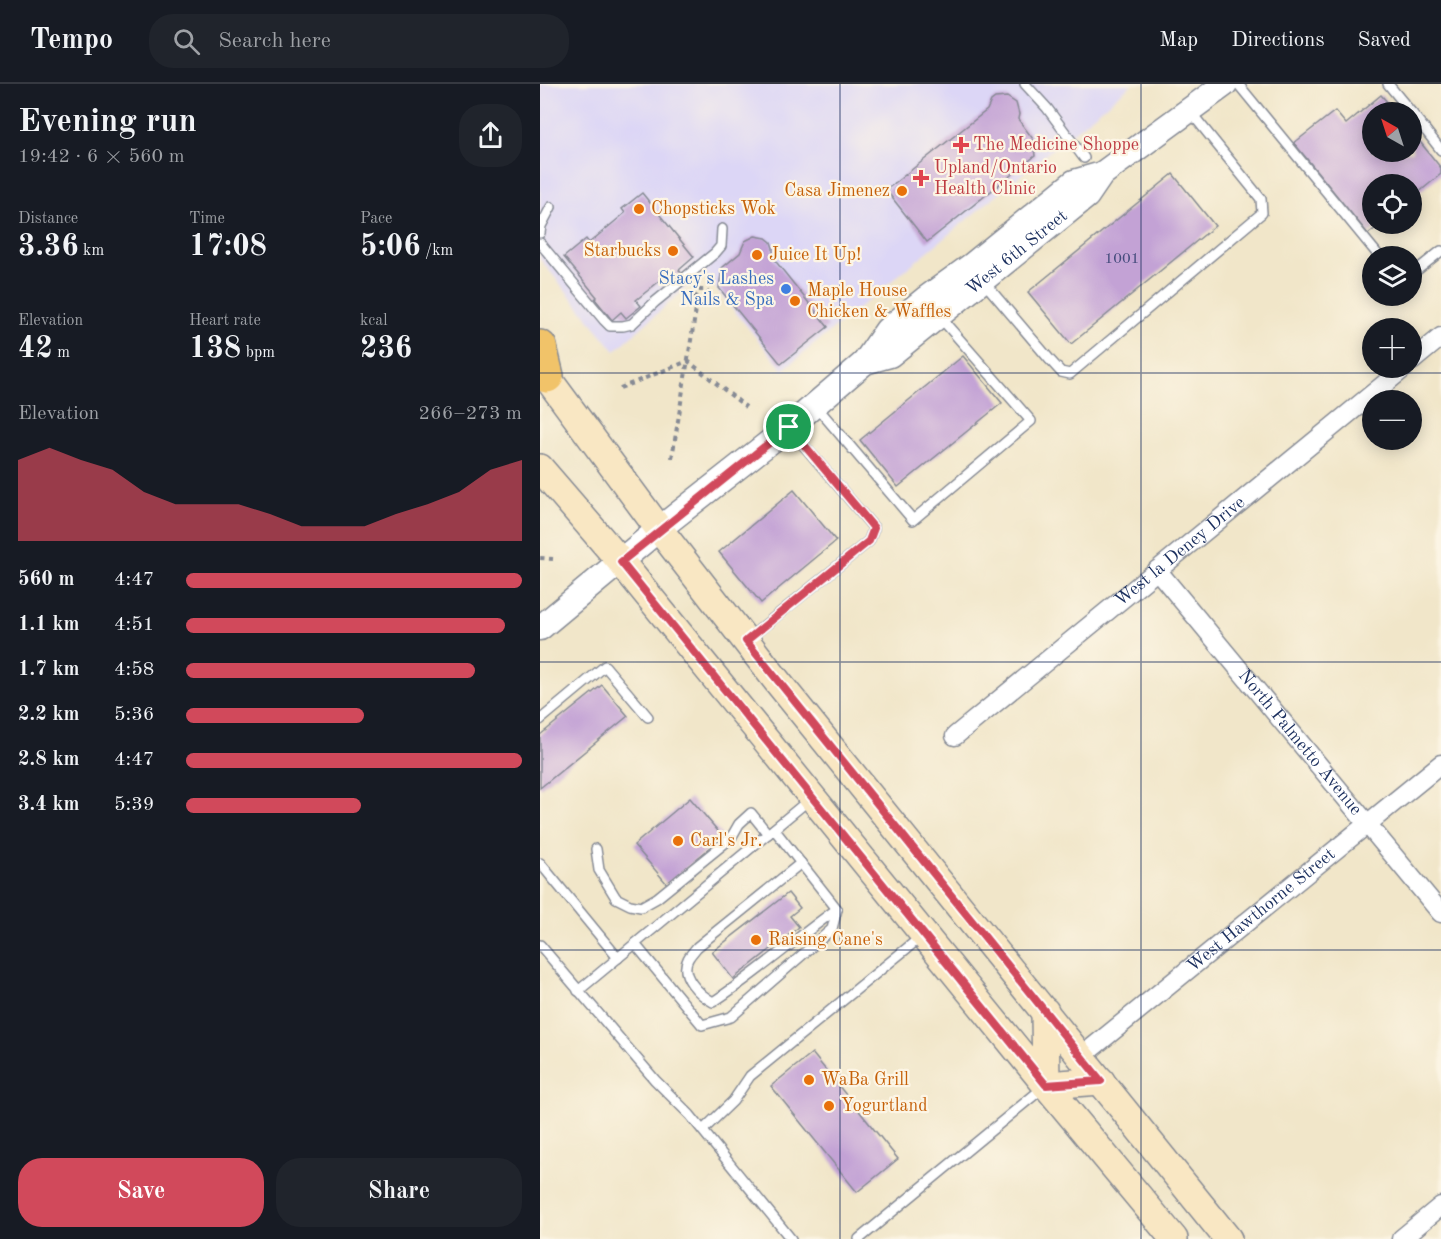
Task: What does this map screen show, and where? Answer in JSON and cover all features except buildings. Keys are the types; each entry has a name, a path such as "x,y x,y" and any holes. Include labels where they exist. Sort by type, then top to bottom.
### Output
{"main road":[{"path":"542,364 659,529 746,641 1228,1239"},
{"path":"540,468 621,562 1174,1239"},
{"path":"1045,1011 1046,1085"},
{"path":"1046,1085 1101,1081"}],"street":[{"name":"West 6th Street","path":"865,362 890,355 1087,196 1102,174 1225,84"},
{"name":"West 6th Street","path":"540,628 659,529 815,405 865,362 887,330 925,299 972,265 1074,182 1102,174"},
{"path":"1422,353 1441,337"},
{"name":"West la Deney Drive","path":"955,736 1392,378"},
{"name":"North Palmetto Avenue","path":"1157,570 1441,913"},
{"name":"West Hawthorne Street","path":"1082,1056 1441,764"},
{"path":"1401,1239 1441,1206"}],"lane":[{"path":"1025,84 1047,108 1084,158"},
{"path":"1238,84 1371,246"},
{"path":"1388,84 1402,102"},
{"path":"983,280 1061,372 1070,374 1262,213 1261,199 1189,110"},
{"path":"1422,127 1441,150"},
{"path":"540,233 541,226 551,207"},
{"path":"540,243 604,320 610,326 623,326 633,324 655,302 715,253 721,246 722,229"},
{"path":"1422,266 1441,251"},
{"path":"815,405 913,520 1031,421 939,316"},
{"path":"746,641 869,541 874,528 789,427"},
{"path":"540,720 605,666 648,717"},
{"path":"578,991 812,797"},
{"path":"596,849 599,870 616,898 630,905 641,907 657,898 731,838 739,824 751,813 801,863 837,909"},
{"path":"540,863 618,958"},
{"path":"801,863 697,948 687,960 686,971 692,984 705,998 713,1002 742,983 837,909"},
{"path":"635,944 702,1025 731,1017 832,929 837,909"},
{"path":"703,1130 733,1101 750,1076 924,934"},
{"path":"540,945 655,1080 703,1130 790,1239"},
{"path":"859,1239 1046,1085"}],"path":[{"path":"672,458 697,303 695,298 699,290 708,292 709,301 706,304 697,303"},
{"path":"620,388 688,361"},
{"path":"688,361 746,407"},
{"path":"540,558 553,559"}],"shaded area":[{"path":"540,84 1132,84 783,370 703,273 615,351 540,259"}],"place":[{"name":"The Medicine Shoppe","path":"961,145"},
{"name":"Upland/Ontario Health Clinic","path":"921,178"},
{"name":"Casa Jimenez","path":"902,191"},
{"name":"Chopsticks Wok","path":"639,209"},
{"name":"Starbucks","path":"673,251"},
{"name":"Juice It Up!","path":"757,255"},
{"name":"Stacy's Lashes Nails & Spa","path":"786,289"},
{"name":"Maple House Chicken & Waffles","path":"795,301"},
{"name":"Carl's Jr.","path":"678,841"},
{"name":"Raising Cane's","path":"756,940"},
{"name":"WaBa Grill","path":"809,1080"},
{"name":"Yogurtland","path":"829,1106"}],"route":[{"path":"789,427 874,528 869,541 746,641 1101,1081 1046,1085 621,562 659,529 789,427"}]}
